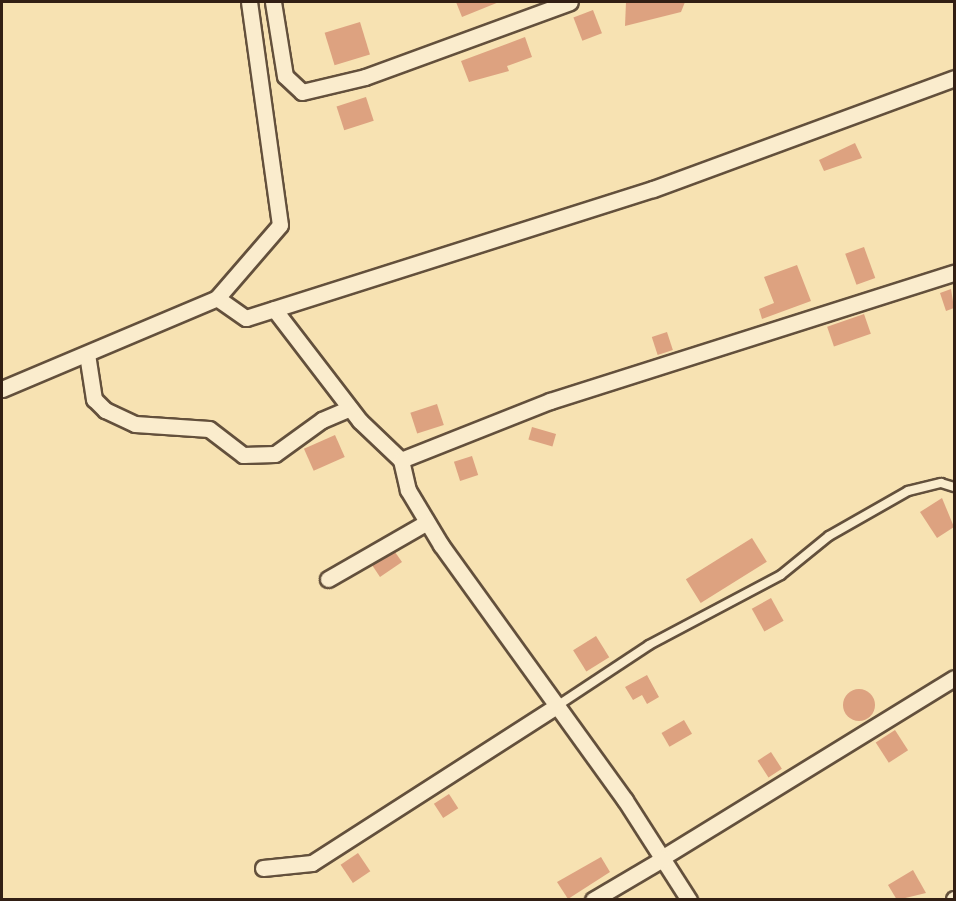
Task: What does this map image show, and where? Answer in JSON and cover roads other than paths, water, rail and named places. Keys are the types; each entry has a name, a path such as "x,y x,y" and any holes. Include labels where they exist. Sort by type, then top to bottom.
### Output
{"street":[{"path":"2,389 217,298 280,225 249,2"},
{"path":"273,2 285,76 302,92 365,77 570,2"},
{"path":"217,298 246,318 653,189 954,78"},
{"path":"401,460 550,401 954,273"},
{"path":"274,309 350,408 401,460 408,490 427,522 557,705 689,900"},
{"path":"87,354 94,399 105,410 135,424 209,429 243,456 265,458 322,420 350,408"},
{"path":"328,579 427,522"},
{"path":"593,900 954,678"},
{"path":"263,868 312,863 557,705"}],"lane":[{"path":"557,705 649,645 781,575 829,536 908,491 941,483 954,487"}]}
